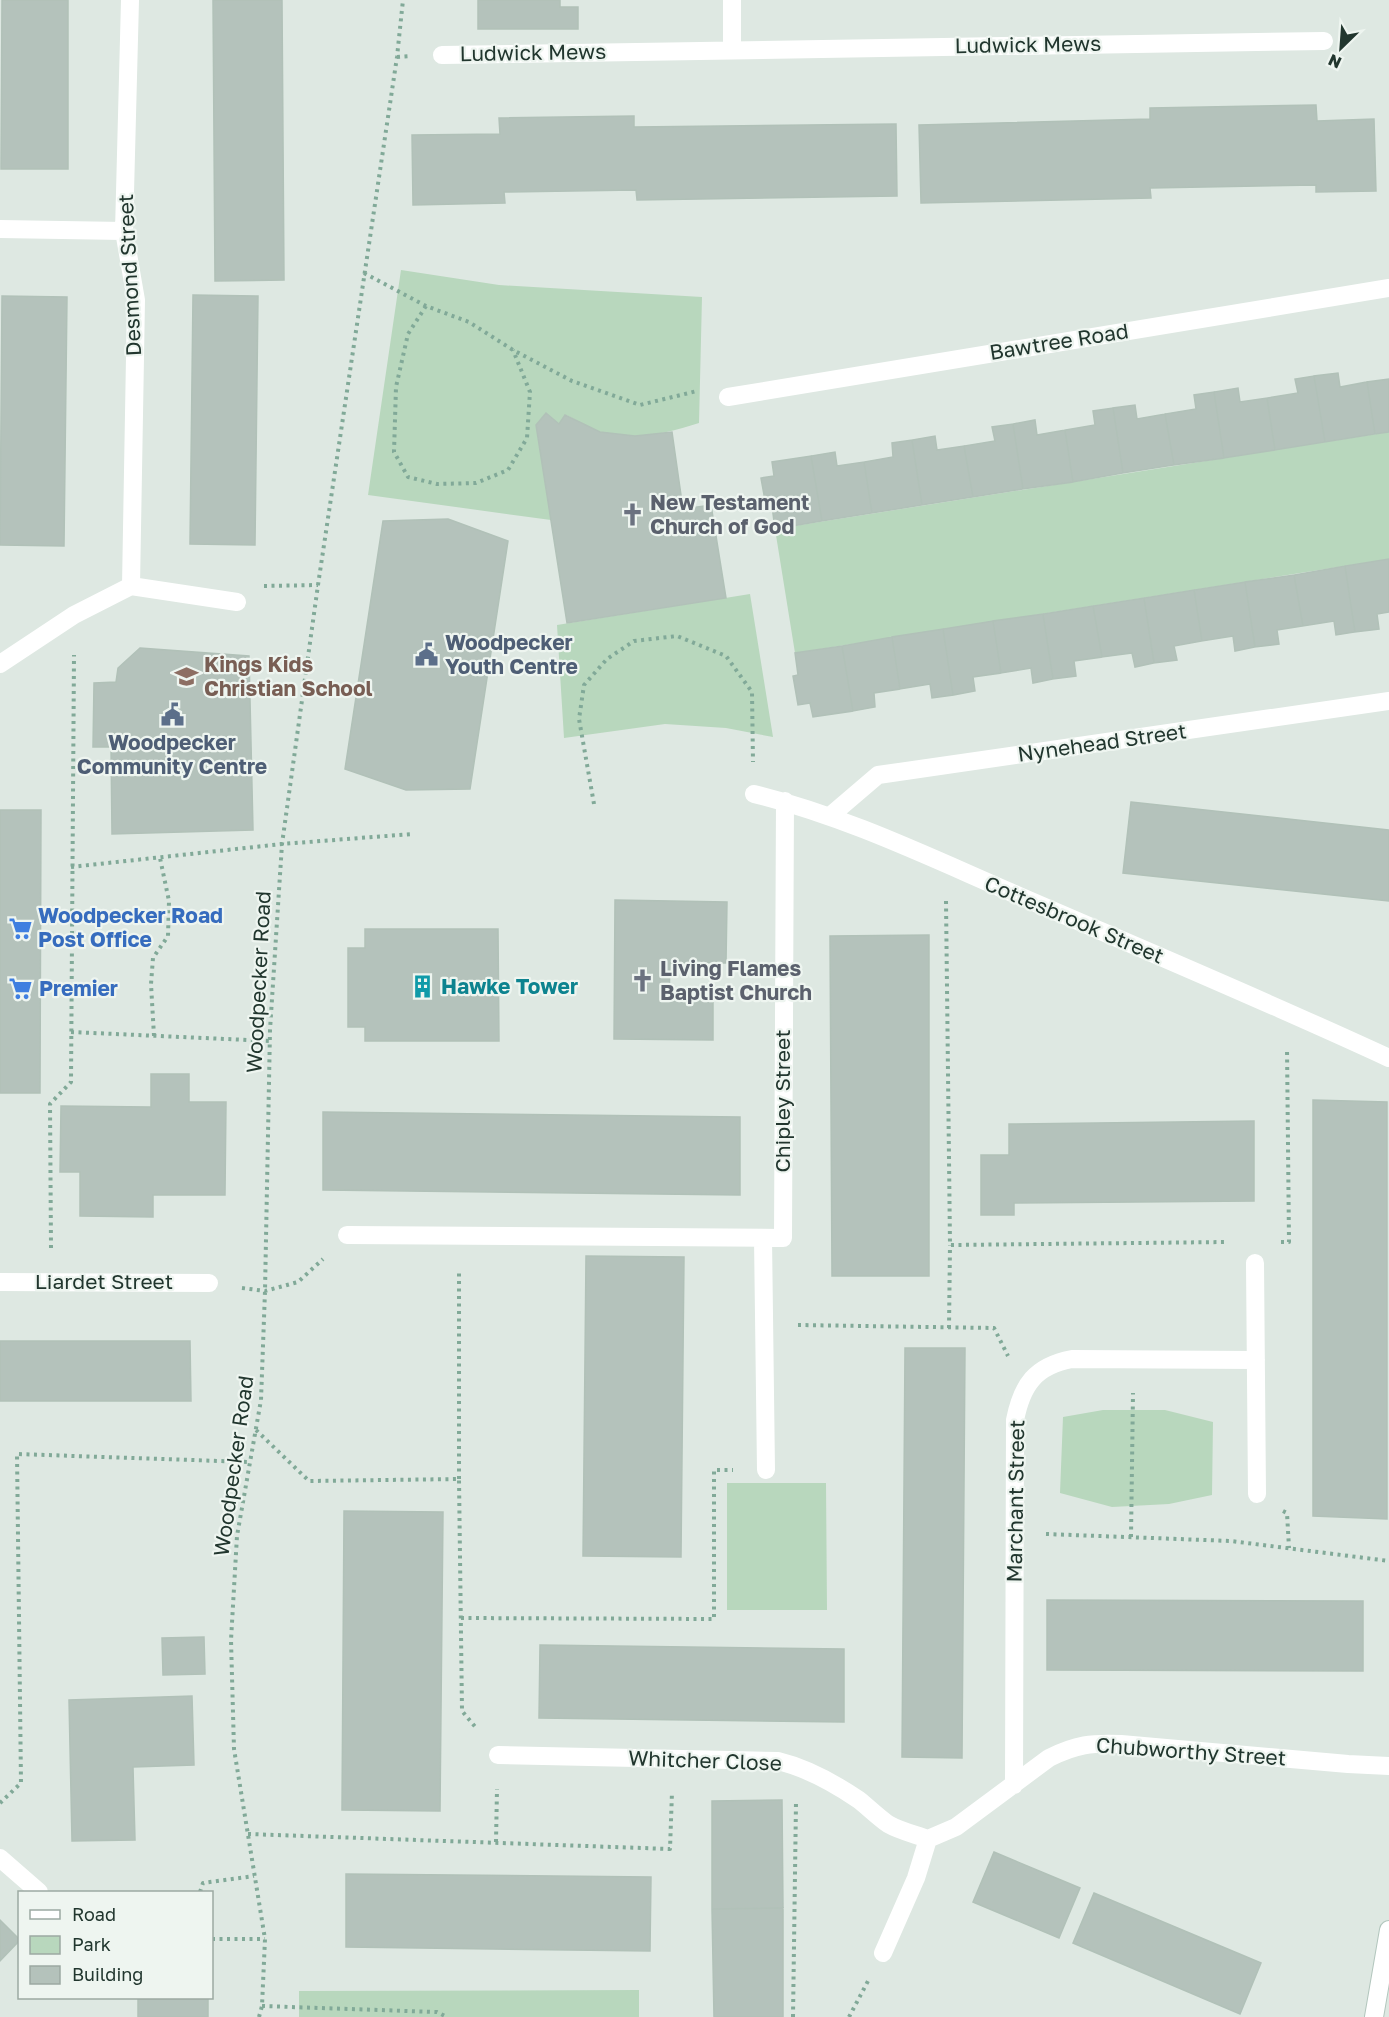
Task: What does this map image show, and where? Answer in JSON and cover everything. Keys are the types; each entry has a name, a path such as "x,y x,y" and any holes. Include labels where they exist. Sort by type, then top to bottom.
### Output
{"street":[{"name":"Desmond Street","path":"130,0 124,231 136,300 131,586"},
{"path":"732,0 732,49"},
{"name":"Ludwick Mews","path":"442,55 1324,41"},
{"path":"0,229 124,231"},
{"name":"Bawtree Road","path":"728,397 1389,288"},
{"path":"0,664 74,615 131,586 237,602"},
{"name":"Nynehead Street","path":"830,816 878,775 1389,702"},
{"name":"Cottesbrook Street","path":"754,794 785,801 830,816 1287,1011 1389,1058"},
{"name":"Chipley Street","path":"348,1236 783,1238 785,801"},
{"path":"763,1238 766,1470"},
{"path":"1255,1263 1257,1494"},
{"name":"Liardet Street","path":"0,1282 209,1283"},
{"name":"Marchant Street","path":"1014,1785 1015,1420 1024,1389 1044,1368 1059,1361 1072,1359 1256,1360"},
{"name":"Chubworthy Street","path":"928,1839 956,1827 1049,1758 1066,1749 1089,1743 1389,1766"},
{"name":"Whitcher Close","path":"498,1755 778,1761 796,1765 841,1788 888,1823 902,1831 928,1839"},
{"path":"883,1953 916,1878 928,1839"},
{"path":"0,1858 37,1891"},
{"path":"1374,2017 1389,1930"}],"path":[{"name":"Woodpecker Road","path":"260,2017 265,1939 234,1749 231,1640 237,1536 261,1400 270,1041 282,844 404,0"},
{"path":"364,273 426,306 470,322 513,350 572,381 640,405 701,389 728,397"},
{"path":"426,306 408,334 396,387 394,452 408,477 437,484 476,483 508,470 527,438 530,392 513,350"},
{"path":"237,602 253,586 318,585"},
{"path":"51,1282 50,1104 71,1082 74,615"},
{"path":"594,804 579,719 584,685 607,658 634,641 677,636 726,656 752,692 754,794"},
{"path":"71,867 282,844 412,834"},
{"path":"154,1036 151,984 153,958 168,936 169,902 160,858"},
{"path":"946,865 949,1328"},
{"path":"1278,1242 1289,1242 1287,1011"},
{"path":"71,1032 270,1041"},
{"path":"265,1291 298,1282 348,1236"},
{"path":"459,1237 462,1711 498,1755 496,1842"},
{"path":"950,1245 1231,1242"},
{"path":"765,1324 993,1328 1024,1389"},
{"path":"1131,1537 1134,1359"},
{"path":"255,1430 309,1481 459,1479"},
{"path":"0,1803 21,1783 17,1454 249,1462"},
{"path":"461,1618 714,1619 714,1470 766,1470"},
{"path":"1014,1533 1232,1541 1389,1561"},
{"path":"248,1834 670,1848 673,1760"},
{"path":"793,2017 796,1765"},
{"path":"201,1891 203,1883 254,1876"},
{"path":"213,1939 265,1939"},
{"path":"849,2017 883,1953"},
{"path":"262,2006 437,2012 447,2017"}],"green space":[{"path":"401,270 499,285 702,297 699,423 662,433 625,436 600,432 566,415 559,424 546,413 536,425 551,520 368,495"},
{"path":"1389,432 1389,559 795,653 775,529"},
{"path":"750,594 773,737 726,728 665,724 564,738 557,625"},
{"path":"1103,1410 1165,1410 1213,1422 1212,1495 1169,1504 1112,1507 1060,1493 1063,1417"},
{"path":"727,1483 826,1483 827,1610 727,1610"},
{"path":"639,1990 639,2017 299,2017 299,1991"}],"building":[{"path":"2,0 68,0 68,169 1,169"},
{"path":"213,0 282,0 284,280 215,281"},
{"path":"478,0 560,0 560,7 578,7 578,29 478,29"},
{"path":"1316,105 1317,121 1374,119 1376,191 1316,192 1316,185 1150,188 1151,198 921,203 919,125 1150,119 1150,108"},
{"path":"634,116 634,127 896,124 897,196 637,200 636,190 504,192 505,203 413,205 412,135 500,134 499,118"},
{"path":"193,295 258,296 255,545 190,544"},
{"path":"2,296 67,297 64,546 0,545"},
{"path":"1338,373 1340,387 1367,382 1375,434 1325,442 1314,376"},
{"path":"1314,376 1325,442 1275,450 1267,398 1298,393 1295,379"},
{"path":"1389,379 1389,432 1375,434 1367,382"},
{"path":"1238,388 1240,402 1267,398 1275,450 1224,458 1214,392"},
{"path":"1214,392 1224,458 1174,465 1165,414 1196,409 1194,395"},
{"path":"1135,405 1137,419 1165,414 1174,465 1123,473 1113,408"},
{"path":"1113,408 1123,473 1073,482 1065,430 1095,425 1093,411"},
{"name":"New Testament Church of God","path":"546,413 559,424 565,415 600,432 635,436 672,432 683,509 711,505 726,598 567,623 536,425"},
{"path":"1035,420 1037,435 1065,430 1073,482 1023,489 1013,424"},
{"path":"1013,424 1023,489 973,497 964,446 995,441 992,427"},
{"path":"935,436 937,450 964,446 973,497 922,505 912,440"},
{"path":"912,440 922,505 872,513 864,462 893,457 892,443"},
{"path":"835,452 837,466 864,462 872,513 822,521 811,456"},
{"path":"811,456 822,521 775,529 772,506 766,506 761,478 774,476 772,462"},
{"name":"Woodpecker Youth Centre","path":"448,519 508,541 470,789 406,790 345,769 383,521"},
{"path":"1389,559 1389,612 1377,614 1379,629 1355,632 1345,566"},
{"path":"1345,566 1355,632 1336,635 1334,621 1303,626 1294,575"},
{"path":"1294,575 1303,626 1277,630 1279,644 1255,647 1245,582"},
{"path":"1245,582 1255,647 1235,651 1233,636 1202,641 1194,590"},
{"path":"1194,590 1202,641 1174,646 1177,660 1154,663 1144,598"},
{"path":"1144,598 1154,663 1135,667 1132,653 1102,657 1093,606"},
{"path":"1093,606 1102,657 1074,661 1076,676 1053,679 1043,614"},
{"path":"1043,614 1053,679 1033,683 1031,668 1001,673 993,621"},
{"path":"993,621 1001,673 973,677 975,691 953,695 943,629"},
{"path":"943,629 953,695 932,698 930,684 900,689 892,637"},
{"path":"892,637 900,689 874,693 875,707 853,711 842,646"},
{"path":"842,646 853,711 813,717 810,703 798,705 793,676 798,675 795,653"},
{"name":"Woodpecker Community Centre","path":"140,648 249,656 253,830 112,834 111,747 93,747 94,683 116,682 118,668"},
{"path":"1131,802 1389,830 1389,901 1123,873"},
{"path":"0,810 41,810 40,1093 0,1093"},
{"name":"Living Flames Baptist Church","path":"615,900 727,902 726,963 670,963 669,999 713,999 713,1040 614,1039"},
{"name":"Hawke Tower","path":"365,929 498,929 499,1041 365,1041 365,1027 348,1027 348,948 365,948"},
{"path":"929,935 929,1276 832,1276 830,936"},
{"path":"151,1074 189,1074 189,1102 226,1102 225,1195 153,1195 153,1217 80,1216 80,1172 60,1172 61,1106 151,1107"},
{"path":"1313,1100 1387,1102 1387,1519 1313,1516"},
{"path":"323,1112 740,1117 740,1195 323,1190"},
{"path":"1254,1121 1254,1201 1014,1203 1014,1215 981,1215 981,1155 1009,1155 1009,1124"},
{"path":"586,1256 684,1257 681,1557 583,1556"},
{"path":"0,1341 190,1341 191,1401 0,1401"},
{"path":"905,1348 965,1348 962,1758 902,1757"},
{"path":"344,1511 443,1512 440,1811 342,1810"},
{"path":"1047,1600 1363,1601 1363,1671 1047,1670"},
{"path":"204,1637 205,1674 163,1675 162,1638"},
{"path":"540,1645 844,1649 844,1722 539,1718"},
{"path":"192,1696 194,1765 133,1767 135,1840 72,1841 69,1700"},
{"path":"782,1800 783,1908 712,1909 712,1801"},
{"path":"994,1852 1080,1888 1059,1938 973,1902"},
{"path":"346,1874 651,1877 650,1951 346,1947"},
{"path":"1094,1893 1261,1963 1240,2014 1073,1943"},
{"path":"783,1908 783,2017 714,2017 712,1909"},
{"path":"0,1920 18,1938 18,1942 0,1961"},
{"path":"138,1999 208,1999 208,2017 138,2017"}],"place":[{"name":"New Testament Church of God","path":"632,515"},
{"name":"Woodpecker Youth Centre","path":"427,655"},
{"name":"Kings Kids Christian School","path":"186,677"},
{"name":"Woodpecker Community Centre","path":"172,715"},
{"name":"Woodpecker Road Post Office","path":"20,928"},
{"name":"Living Flames Baptist Church","path":"642,981"},
{"name":"Hawke Tower","path":"423,987"},
{"name":"Premier","path":"21,989"}]}
